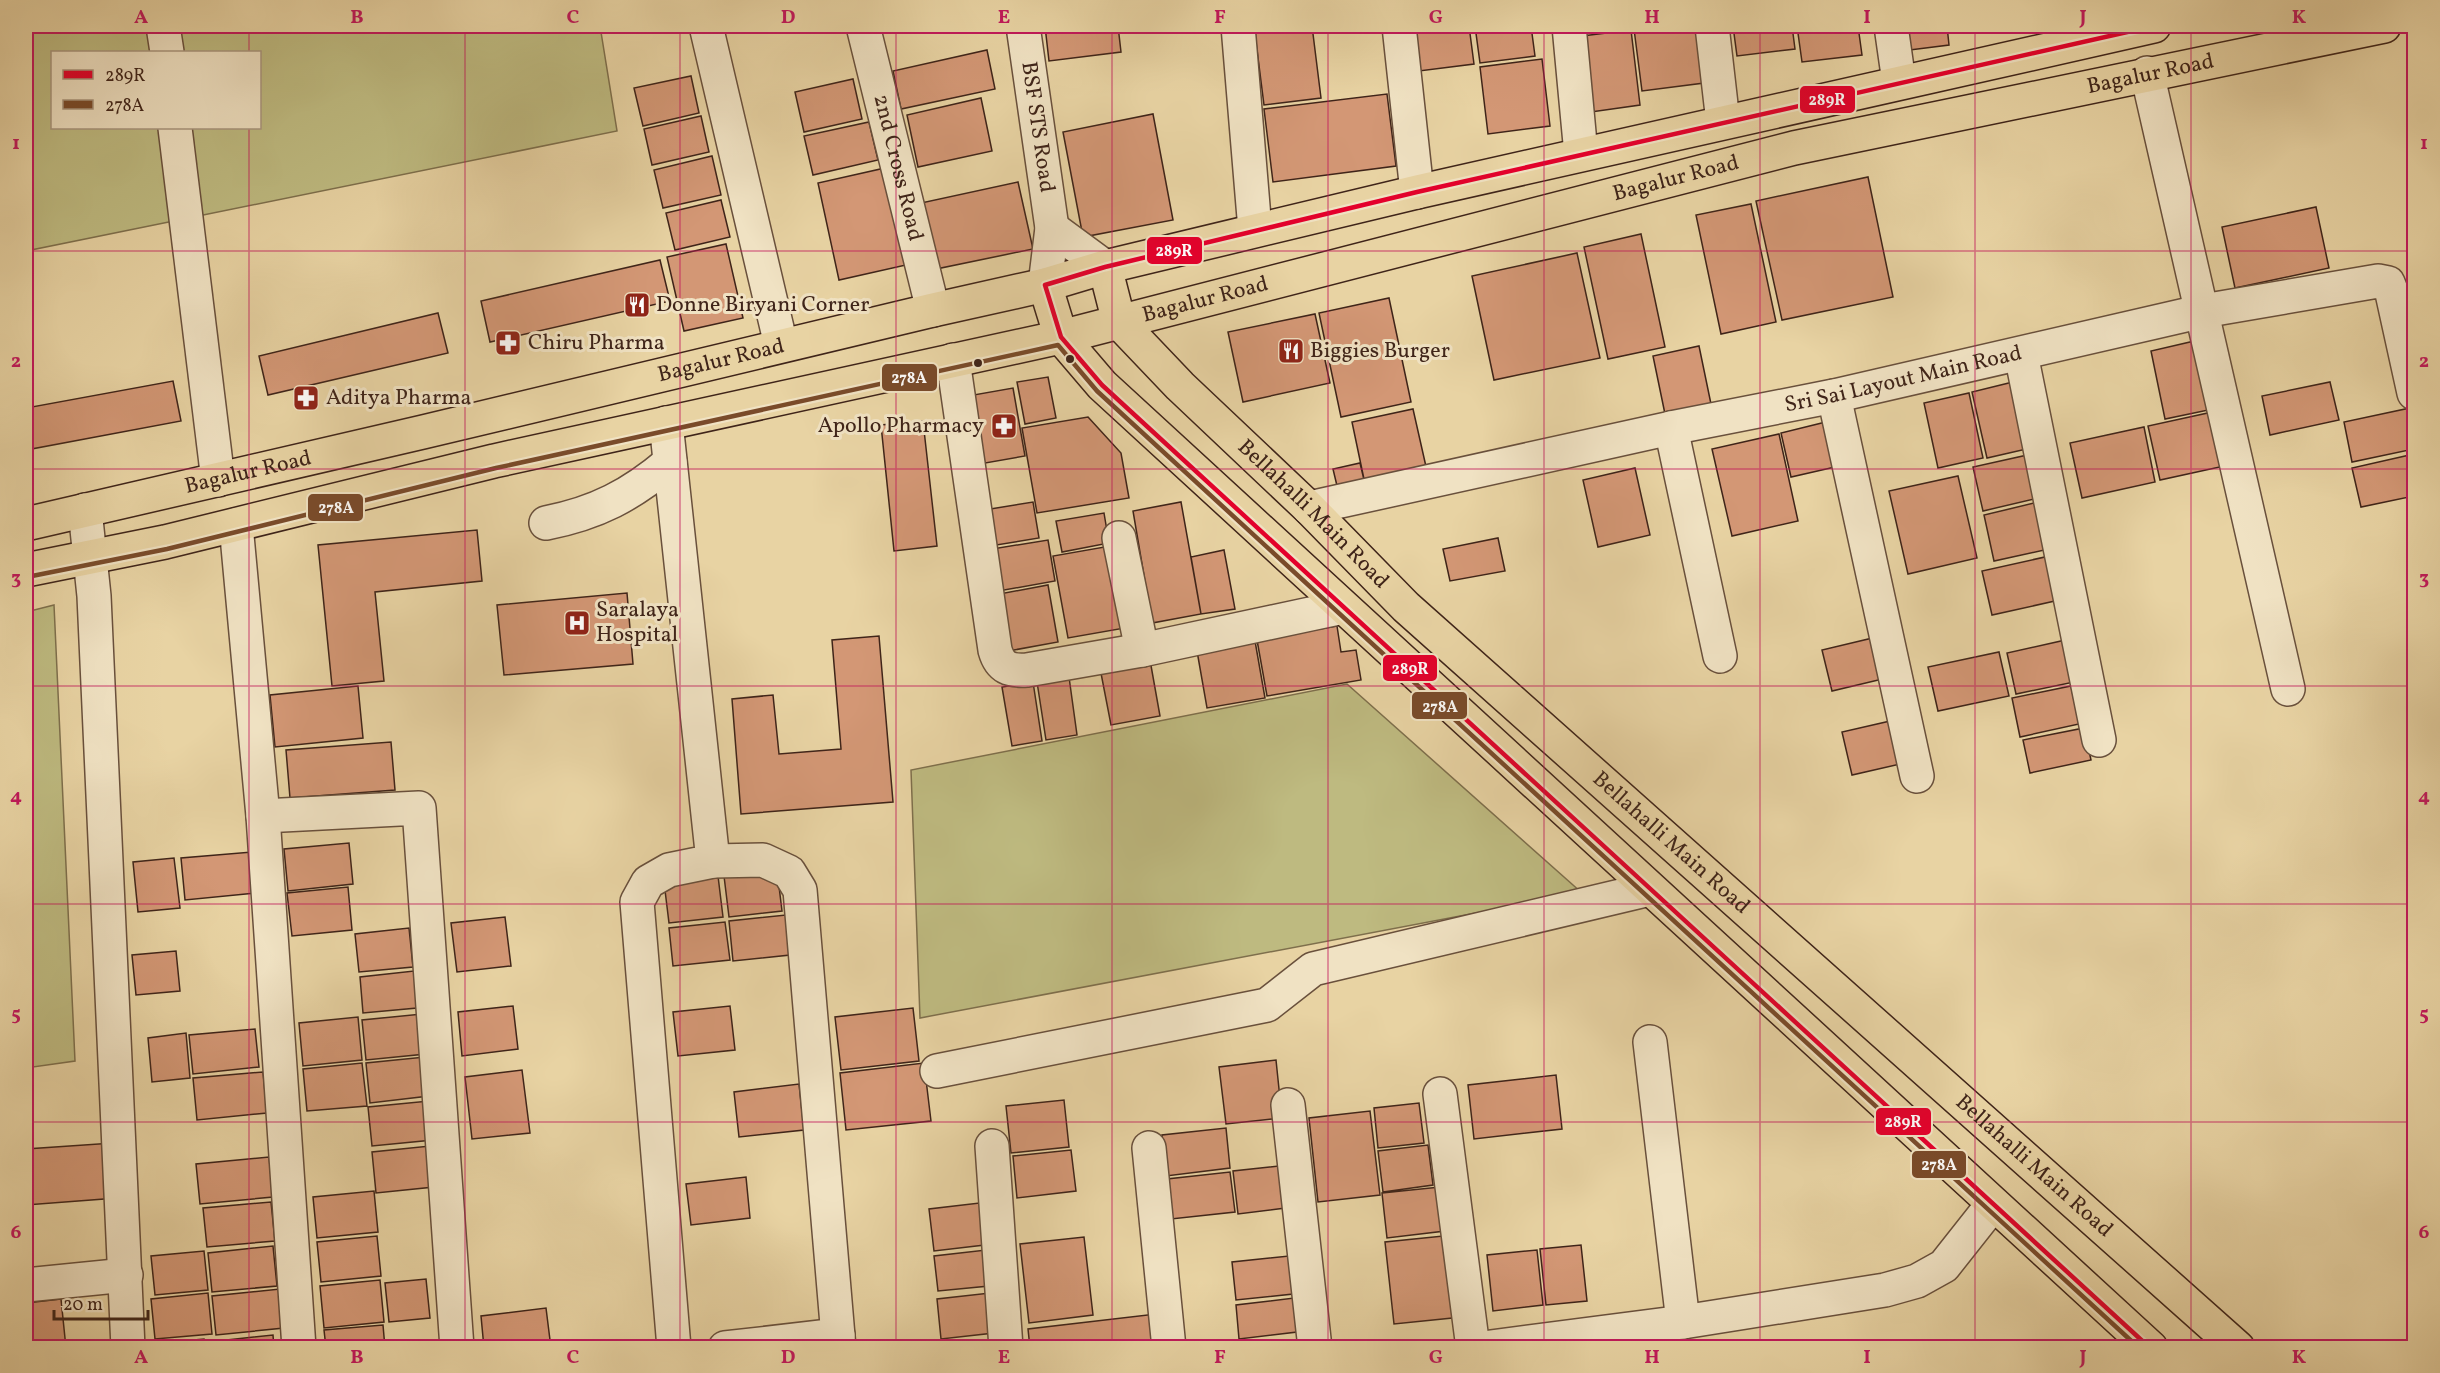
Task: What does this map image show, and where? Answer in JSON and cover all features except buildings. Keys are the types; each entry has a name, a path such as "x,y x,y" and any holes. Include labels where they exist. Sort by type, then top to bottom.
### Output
{"main road":[{"name":"Bagalur Road","path":"26,524 781,345 1045,285 1105,267 1417,192 2154,26"},
{"name":"Bagalur Road","path":"26,570 165,542 494,460 1061,337 1794,148 2384,26"},
{"path":"1105,267 1119,322"},
{"path":"1045,285 1061,337"},
{"name":"Bellahalli Main Road","path":"1119,322 1180,386 1309,508 1406,607 2238,1347"},
{"name":"Bellahalli Main Road","path":"1061,337 1102,386 2151,1347"}],"street":[{"path":"163,26 166,51"},
{"path":"706,26 781,345"},
{"name":"2nd Cross Road","path":"863,26 933,310"},
{"name":"BSF STS Road","path":"1023,26 1052,228 1045,285"},
{"path":"1238,26 1255,230"},
{"path":"1399,26 1417,192"},
{"path":"1569,26 1581,154"},
{"path":"1712,26 1723,122"},
{"path":"1892,26 1899,82"},
{"path":"2147,74 2288,689"},
{"path":"175,129 218,480"},
{"path":"1052,228 1105,267"},
{"name":"Sri Sai Layout Main Road","path":"1309,508 1671,428 1834,396 2203,311 2378,281 2388,283 2392,293 2415,393"},
{"path":"2021,354 2099,740"},
{"path":"953,360 998,659 1004,667 1013,671 1027,670 1142,650 1343,607"},
{"path":"1834,396 1917,776"},
{"path":"666,423 713,861"},
{"path":"1671,428 1720,656"},
{"path":"546,523 579,515 623,497 643,485 670,462"},
{"path":"85,510 94,596 128,1347"},
{"path":"236,525 263,816 299,1347"},
{"path":"1119,538 1142,650"},
{"path":"263,816 420,808 457,1347"},
{"path":"674,1347 637,902 648,882 669,870 713,861 763,860 789,872 800,890 839,1341 725,1347"},
{"path":"937,1071 1267,1005 1313,969 1650,889"},
{"path":"1650,1042 1683,1322"},
{"path":"1440,1094 1473,1347"},
{"path":"1288,1105 1315,1347"},
{"path":"992,1146 1006,1347"},
{"path":"1149,1148 1169,1347"},
{"path":"1483,1347 1683,1322 1885,1290 1917,1281 1944,1266 1993,1204"},
{"path":"26,1285 126,1275"}],"shaded area":[{"path":"26,26 600,26 617,131 26,251"},
{"path":"54,605 75,1061 26,1068 26,612"},
{"path":"1347,684 1582,893 920,1018 911,770"}],"transit line":[{"name":"289R","path":"2150,1348 1102,385 1061,337 1045,285 1105,267 1417,192 2154,26"},
{"name":"278A","path":"27,577 167,549 496,468 1058,345 1097,391 2139,1348"}],"place":[{"name":"Donne Biryani Corner","path":"637,305"},
{"name":"Chiru Pharma","path":"508,343"},
{"name":"Biggies Burger","path":"1291,351"},
{"name":"Aditya Pharma","path":"306,398"},
{"name":"Apollo Pharmacy","path":"1004,426"},
{"name":"Saralaya Hospital","path":"577,623"}]}
